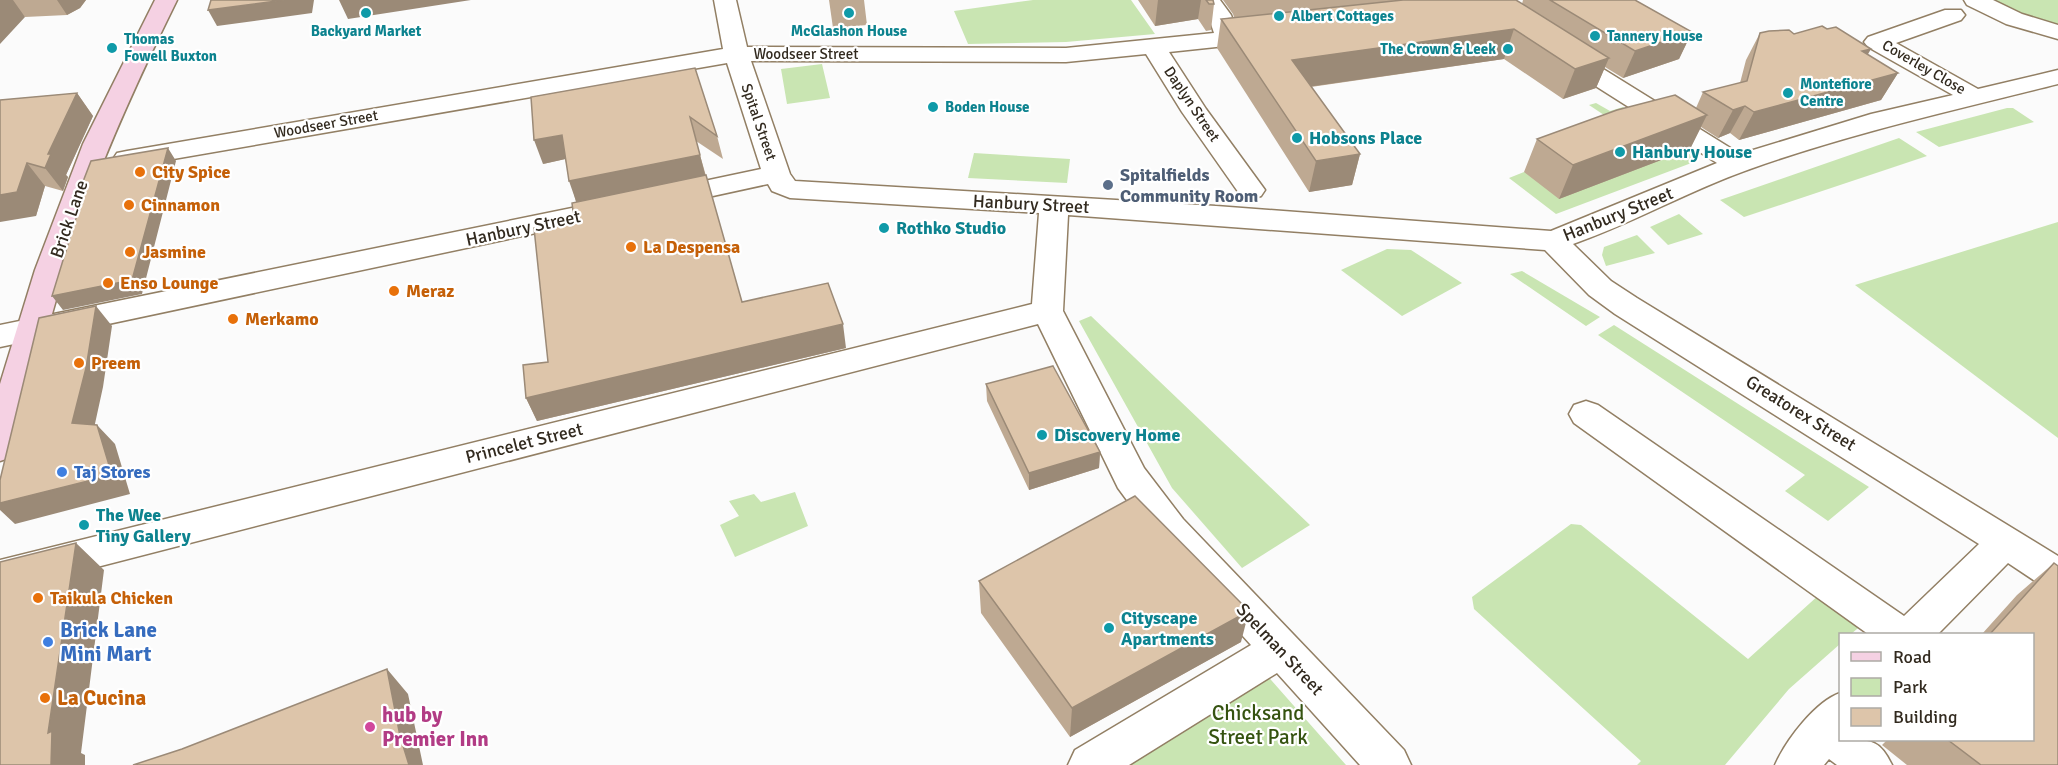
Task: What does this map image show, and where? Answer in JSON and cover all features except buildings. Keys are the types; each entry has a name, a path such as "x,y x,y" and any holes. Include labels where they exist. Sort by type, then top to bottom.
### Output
{"main road":[{"name":"Brick Lane","path":"0,448 15,333 113,106 166,0"}],"street":[{"name":"Spital Street","path":"725,0 736,54 776,174"},
{"path":"1208,0 1218,15 1228,39"},
{"path":"1975,0 2014,19 2058,32"},
{"name":"Coverley Close","path":"1953,15 1876,42 1976,97"},
{"name":"Woodseer Street","path":"87,166 736,54 1066,55 1285,32"},
{"path":"1545,43 1737,164"},
{"name":"Daplyn Street","path":"1154,47 1195,112 1251,190"},
{"name":"Hanbury Street","path":"15,333 776,174 782,184 790,189 1226,215 1553,241 1590,228 1737,164 1880,120 2058,76"},
{"path":"1047,310 1054,205"},
{"name":"Greatorex Street","path":"1553,241 1600,288 1626,306 2006,541 2058,576"},
{"name":"Princelet Street","path":"0,576 1047,310"},
{"name":"Spelman Street","path":"1047,310 1131,478 1170,530 1389,765"},
{"path":"1586,414 1898,633"},
{"path":"1913,633 2006,541"},
{"path":"1090,765 1280,649"},
{"path":"1797,765 1833,720"},
{"path":"1850,741 1870,765"}],"green space":[{"path":"1033,0 1131,0 1155,34 1066,42 968,44 954,11"},
{"path":"1990,0 2058,0 2058,25 2030,18"},
{"path":"822,64 830,98 787,104 781,69"},
{"path":"1596,103 1610,111 1623,107 1691,151 1694,162 1556,214 1509,178 1524,172 1667,157 1589,105"},
{"path":"2013,108 2034,122 1939,147 1916,132"},
{"path":"1899,138 1927,156 1744,217 1720,200"},
{"path":"974,153 1070,159 1067,183 968,178"},
{"path":"1679,214 1703,234 1668,245 1650,227"},
{"path":"2058,222 2058,438 1855,285"},
{"path":"1637,235 1655,253 1606,266 1602,255 1604,247"},
{"path":"1387,249 1411,250 1462,283 1402,316 1341,270"},
{"path":"1522,271 1600,317 1586,326 1510,274"},
{"path":"1091,316 1310,525 1242,568 1172,488 1079,321"},
{"path":"1614,325 1869,487 1828,521 1785,491 1805,475 1598,335"},
{"path":"795,492 808,526 735,557 720,525 739,516 729,501 754,494 761,502"},
{"path":"1571,524 1581,525 1748,659 1820,594 1863,624 1852,633 1839,633 1839,645 1789,689 1725,765 1637,765 1641,761 1474,609 1472,597"},
{"name":"Chicksand Street Park","path":"1265,673 1346,765 1120,765"}],"place":[{"name":"Backyard Market","path":"366,13"},
{"name":"McGlashon House","path":"849,13"},
{"name":"Albert Cottages","path":"1279,16"},
{"name":"Tannery House","path":"1595,36"},
{"name":"Thomas Fowell Buxton","path":"112,48"},
{"name":"The Crown & Leek","path":"1508,49"},
{"name":"Montefiore Centre","path":"1788,93"},
{"name":"Boden House","path":"933,107"},
{"name":"Hobsons Place","path":"1297,138"},
{"name":"Hanbury House","path":"1620,152"},
{"name":"City Spice","path":"140,172"},
{"name":"Spitalfields Community Room","path":"1108,185"},
{"name":"Cinnamon","path":"129,205"},
{"name":"Rothko Studio","path":"884,228"},
{"name":"La Despensa","path":"631,247"},
{"name":"Jasmine","path":"130,252"},
{"name":"Enso Lounge","path":"108,283"},
{"name":"Meraz","path":"394,291"},
{"name":"Merkamo","path":"233,319"},
{"name":"Preem","path":"79,363"},
{"name":"Discovery Home","path":"1042,435"},
{"name":"Taj Stores","path":"62,472"},
{"name":"The Wee Tiny Gallery","path":"84,525"},
{"name":"Taikula Chicken","path":"38,598"},
{"name":"Cityscape Apartments","path":"1109,628"},
{"name":"Brick Lane Mini Mart","path":"48,642"},
{"name":"La Cucina","path":"45,698"},
{"name":"hub by Premier Inn","path":"370,727"}]}
